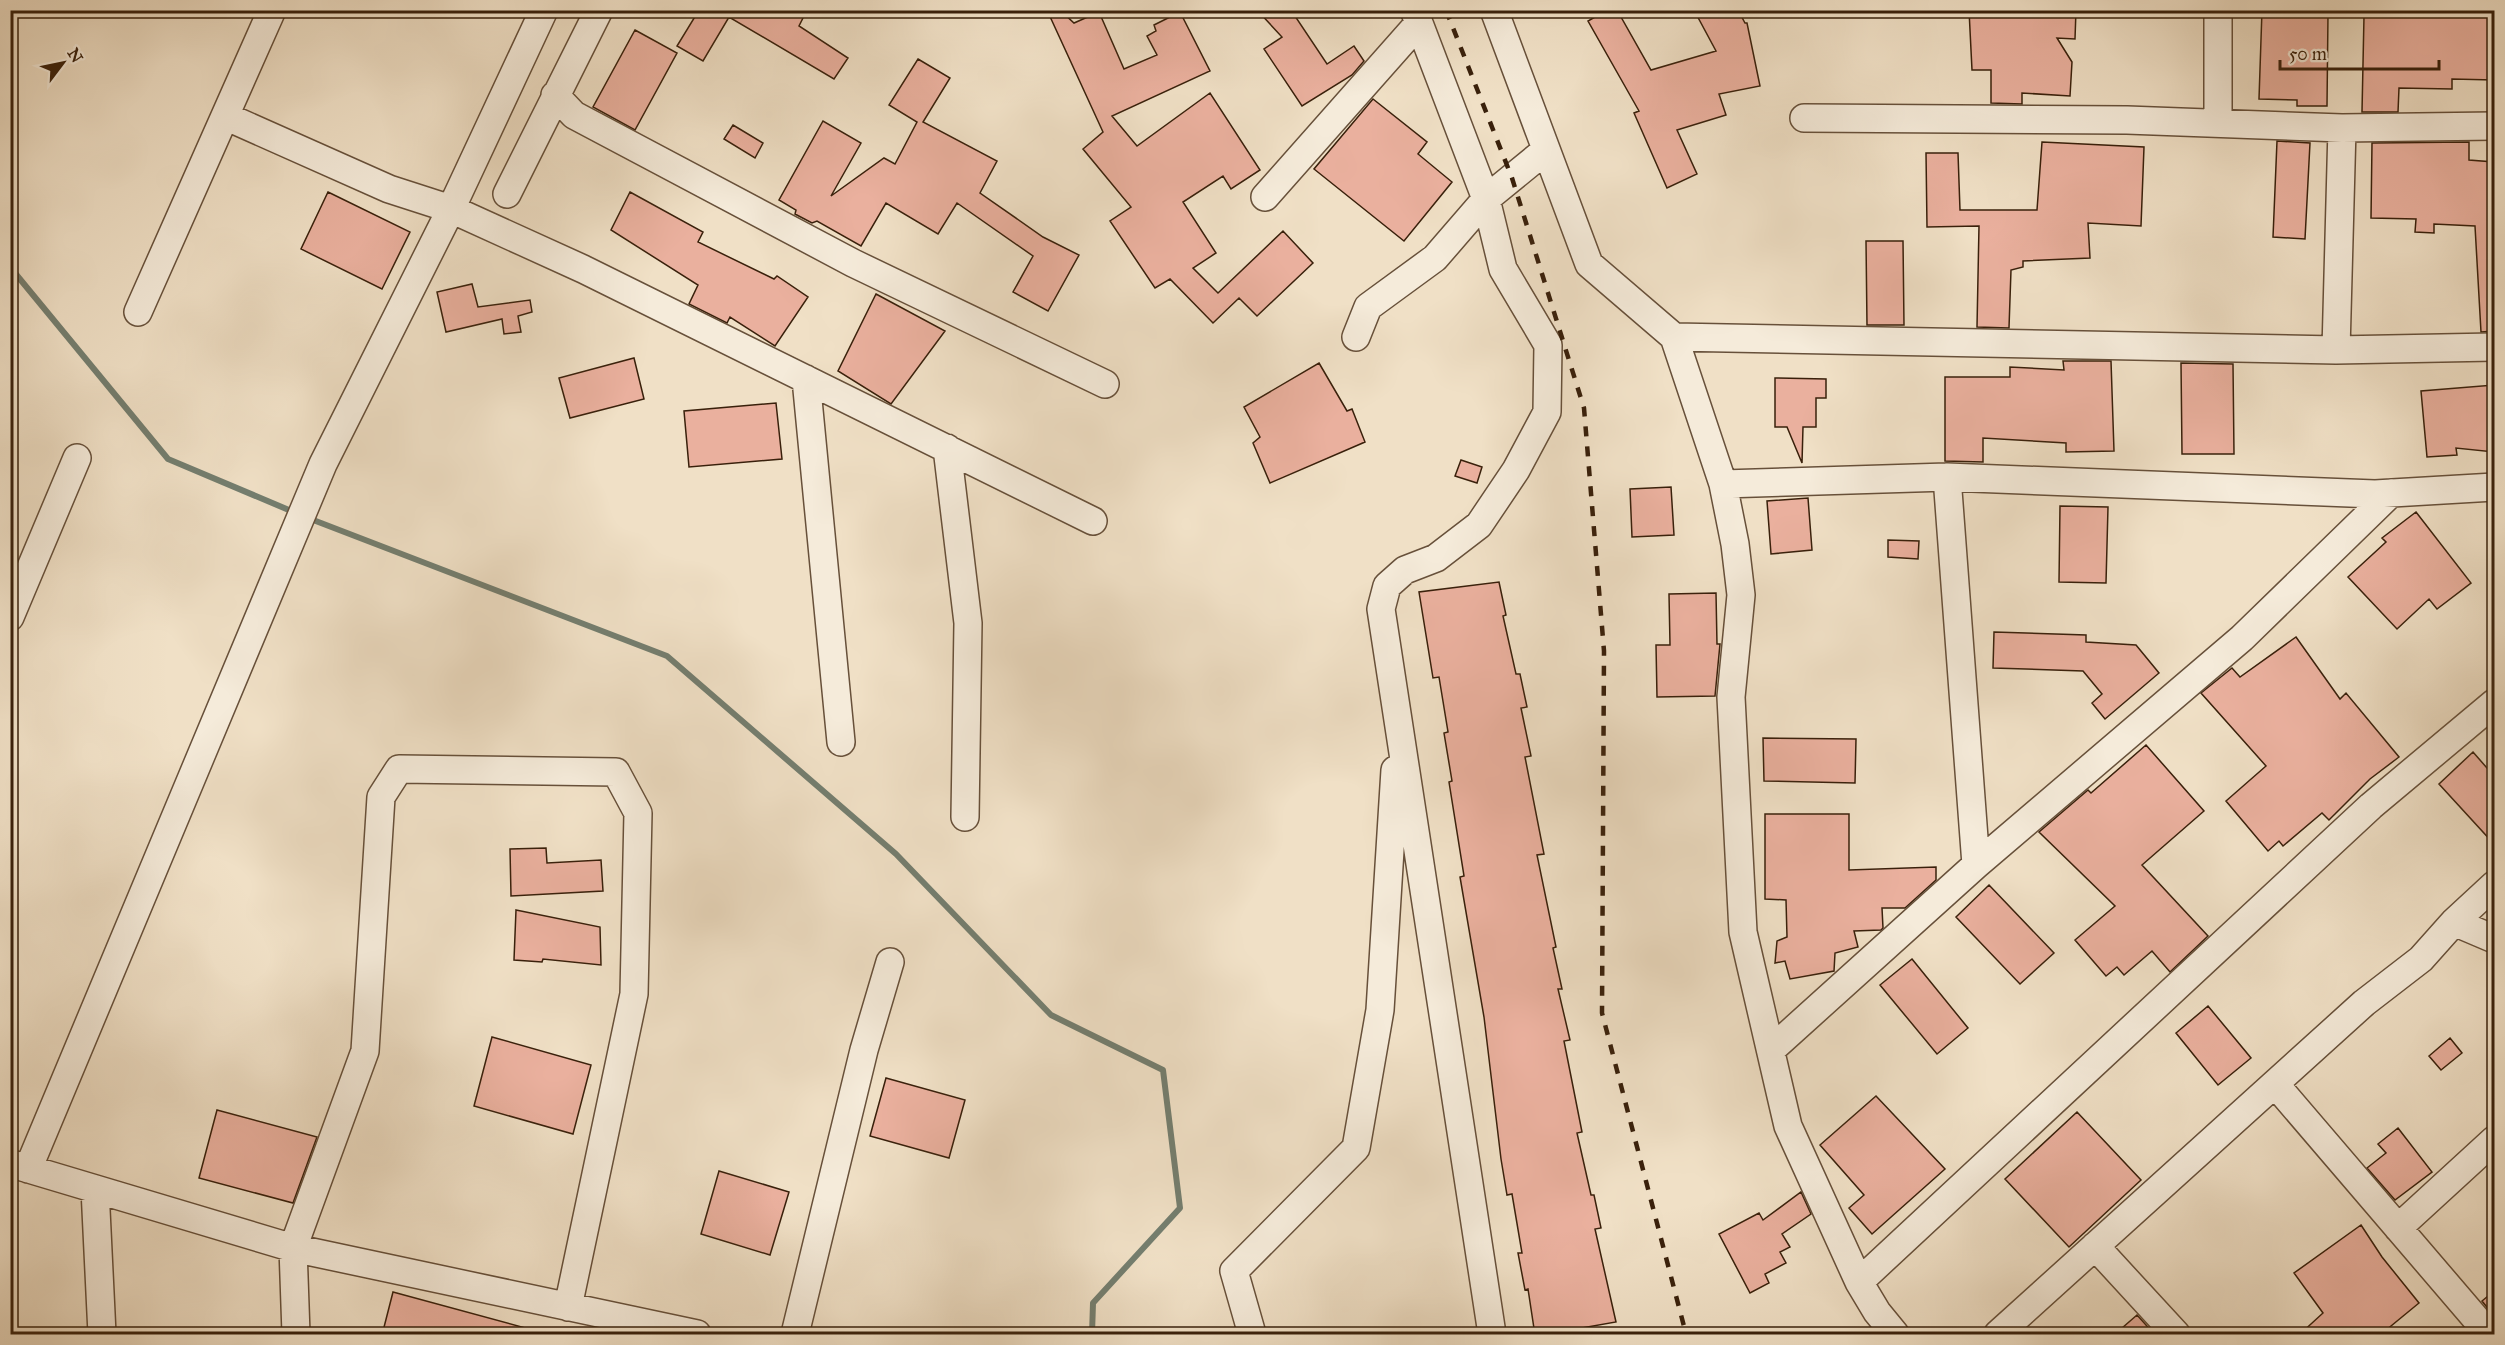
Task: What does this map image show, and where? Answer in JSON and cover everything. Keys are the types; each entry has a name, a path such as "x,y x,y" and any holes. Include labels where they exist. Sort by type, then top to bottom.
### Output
{"street":[{"path":"138,312 272,10"},
{"path":"544,10 451,209 323,464 19,1166 293,1248 697,1335"},
{"path":"507,194 599,10"},
{"path":"1494,10 1589,264 1674,337 1723,484 1735,544 1741,595 1731,698 1743,932 1772,1049 1788,1126 1859,1282 1876,1312 1895,1335"},
{"path":"2218,10 2218,123"},
{"path":"1265,197 1417,17 1486,199 1503,269 1548,345 1547,412 1516,470 1479,525 1436,558 1405,570 1387,586 1381,609 1492,1335"},
{"path":"555,95 574,116 853,263 1105,384"},
{"path":"225,116 389,189 451,209 584,269 1093,521"},
{"path":"1804,118 2218,123 2342,128 2494,126"},
{"path":"2336,350 2342,128"},
{"path":"1356,337 1368,307 1435,258 1486,199 1546,150"},
{"path":"1674,337 2336,350 2494,347"},
{"path":"806,379 841,742"},
{"path":"947,448 968,623 965,818"},
{"path":"10,617 77,458"},
{"path":"1723,484 1947,477 2391,493 2494,487"},
{"path":"1947,477 1976,865"},
{"path":"1772,1049 1976,865 2242,638 2391,493"},
{"path":"1859,1282 2371,806 2494,703"},
{"path":"1252,1335 1234,1271 1356,1148 1380,1010 1398,718"},
{"path":"296,1335 293,1248 365,1051 381,797 399,769 616,772 638,813 634,994 568,1307"},
{"path":"1998,1335 2364,1003 2421,959 2454,922 2494,885"},
{"path":"2454,922 2494,939"},
{"path":"795,1335 864,1050 890,962"},
{"path":"2275,1084 2489,1335"},
{"path":"2398,1228 2494,1140"},
{"path":"95,1189 102,1335"},
{"path":"2096,1246 2176,1335"}],"building":[{"path":"699,10 807,10 799,26 848,58 834,79 729,17 703,61 677,46"},
{"path":"1047,10 1060,10 1074,23 1099,12 1124,69 1157,55 1147,36 1156,31 1154,25 1180,12 1210,71 1112,116 1137,146 1210,93 1260,170 1231,189 1223,176 1183,202 1216,253 1193,268 1218,293 1283,231 1313,263 1257,316 1239,298 1213,323 1170,279 1155,288 1110,221 1131,207 1083,149 1103,132"},
{"path":"1257,10 1291,10 1327,64 1354,46 1364,61 1352,75 1302,106 1264,49 1282,37"},
{"path":"1607,10 1617,10 1651,70 1716,51 1694,10 1738,10 1747,23 1760,86 1719,94 1726,115 1677,130 1697,174 1667,188 1634,113 1639,111 1588,21"},
{"path":"1969,10 2076,10 2075,39 2057,38 2072,62 2070,96 2022,93 2022,104 1991,103 1991,70 1972,70"},
{"path":"2262,10 2328,14 2327,106 2297,106 2297,100 2259,99"},
{"path":"2404,10 2494,10 2494,80 2452,79 2452,89 2399,88 2398,112 2362,112 2364,16 2404,17"},
{"path":"635,30 677,53 635,130 593,107"},
{"path":"918,59 950,78 923,122 997,161 980,193 1043,237 1079,255 1048,311 1013,292 1033,256 957,203 938,234 886,203 861,246 817,221 812,223 795,214 796,210 779,200 823,121 861,143 831,196 884,158 895,164 917,122 889,105"},
{"path":"1373,99 1427,142 1418,154 1452,182 1404,241 1314,169"},
{"path":"733,125 763,143 755,158 724,139"},
{"path":"2277,141 2310,143 2305,239 2273,237"},
{"path":"2042,142 2144,147 2141,226 2088,223 2090,258 2023,261 2023,267 2011,270 2009,328 1977,327 1979,226 1927,227 1926,153 1958,153 1960,210 2037,210"},
{"path":"2469,142 2469,160 2494,162 2494,331 2481,332 2475,226 2434,224 2434,233 2415,232 2416,219 2371,218 2372,143"},
{"path":"328,192 410,232 382,289 301,249"},
{"path":"630,192 703,232 698,242 774,279 777,276 808,297 775,346 730,317 727,323 689,304 698,285 611,230"},
{"path":"1866,241 1903,241 1904,325 1867,325"},
{"path":"472,284 478,307 530,300 532,312 518,316 521,332 504,334 502,319 446,332 437,292"},
{"path":"876,294 945,331 891,404 838,371"},
{"path":"634,358 644,399 570,418 559,378"},
{"path":"2063,361 2111,361 2114,451 2066,452 2066,443 1983,438 1983,462 1945,461 1945,377 2010,377 2010,367 2064,370"},
{"path":"1319,363 1347,411 1352,409 1365,442 1270,483 1253,443 1260,437 1244,407"},
{"path":"2181,363 2233,364 2234,454 2182,454"},
{"path":"1775,378 1826,379 1826,398 1816,398 1816,427 1803,427 1802,463 1787,427 1775,427"},
{"path":"2494,385 2494,452 2456,448 2457,455 2427,457 2421,391"},
{"path":"776,403 782,459 689,467 684,411"},
{"path":"1461,460 1482,467 1477,483 1455,476"},
{"path":"1671,487 1674,535 1632,537 1630,489"},
{"path":"1808,498 1812,550 1771,554 1767,501"},
{"path":"2060,506 2108,507 2106,583 2059,582"},
{"path":"2416,512 2471,583 2437,609 2429,599 2397,629 2348,577 2386,542 2382,538"},
{"path":"1888,540 1919,541 1918,559 1888,557"},
{"path":"1499,582 1506,615 1503,616 1516,674 1520,674 1527,707 1521,708 1531,756 1525,757 1544,854 1537,855 1556,947 1553,948 1562,989 1558,989 1570,1040 1564,1041 1582,1132 1577,1133 1601,1228 1595,1229 1616,1322 1542,1335 1535,1335 1528,1289 1525,1290 1518,1253 1522,1253 1512,1194 1507,1195 1501,1159 1484,1017 1460,877 1464,876 1449,782 1452,781 1444,733 1448,732 1439,677 1433,678 1419,592"},
{"path":"1716,593 1717,644 1720,644 1715,696 1657,697 1656,645 1670,645 1669,594"},
{"path":"1994,632 2086,635 2086,642 2136,645 2159,673 2105,719 2092,703 2102,694 2083,671 1993,668"},
{"path":"2296,637 2340,699 2346,693 2399,757 2370,779 2329,820 2322,813 2283,846 2279,841 2268,851 2226,801 2266,766 2201,693 2232,668 2240,677"},
{"path":"1763,738 1856,739 1855,783 1764,781"},
{"path":"2146,745 2204,811 2142,865 2208,936 2170,972 2152,951 2124,975 2117,967 2106,976 2075,940 2115,906 2039,832 2088,790 2091,793"},
{"path":"2473,752 2494,776 2494,844 2439,784"},
{"path":"1765,814 1849,814 1849,870 1936,867 1936,880 1905,908 1882,908 1883,928 1881,930 1854,931 1858,947 1835,953 1834,971 1790,979 1785,961 1775,963 1777,941 1787,937 1786,900 1765,899"},
{"path":"546,848 547,863 601,860 603,891 511,896 510,849"},
{"path":"1989,885 2054,953 2020,984 1956,917"},
{"path":"516,910 600,927 601,965 543,959 542,962 514,960"},
{"path":"1912,959 1968,1028 1937,1054 1880,985"},
{"path":"2208,1006 2251,1058 2218,1085 2176,1033"},
{"path":"492,1037 591,1065 573,1134 474,1106"},
{"path":"2450,1038 2462,1053 2441,1070 2429,1056"},
{"path":"886,1078 965,1100 949,1158 870,1136"},
{"path":"1876,1096 1945,1169 1872,1234 1849,1208 1864,1195 1820,1145"},
{"path":"217,1110 317,1137 293,1203 199,1178"},
{"path":"2077,1112 2141,1180 2069,1247 2005,1179"},
{"path":"2398,1128 2432,1172 2395,1200 2367,1168 2386,1153 2378,1144"},
{"path":"719,1171 789,1192 770,1255 701,1234"},
{"path":"1801,1192 1811,1214 1782,1234 1790,1247 1780,1252 1786,1263 1765,1274 1769,1283 1750,1293 1719,1234 1759,1213 1763,1220"},
{"path":"2361,1225 2382,1257 2419,1303 2380,1335 2299,1335 2323,1313 2294,1273"},
{"path":"2494,1291 2494,1316 2482,1301"},
{"path":"393,1292 529,1329 528,1335 382,1335"},
{"path":"2137,1315 2155,1335 2114,1335"}],"waterway":[{"path":"10,267 168,459 296,513"},
{"path":"308,518 667,656 896,854 1051,1015 1163,1070 1180,1208 1093,1303 1092,1334"}],"railway":[{"path":"1446,10 1512,178 1584,408 1604,651 1602,1013 1686,1334"}]}
